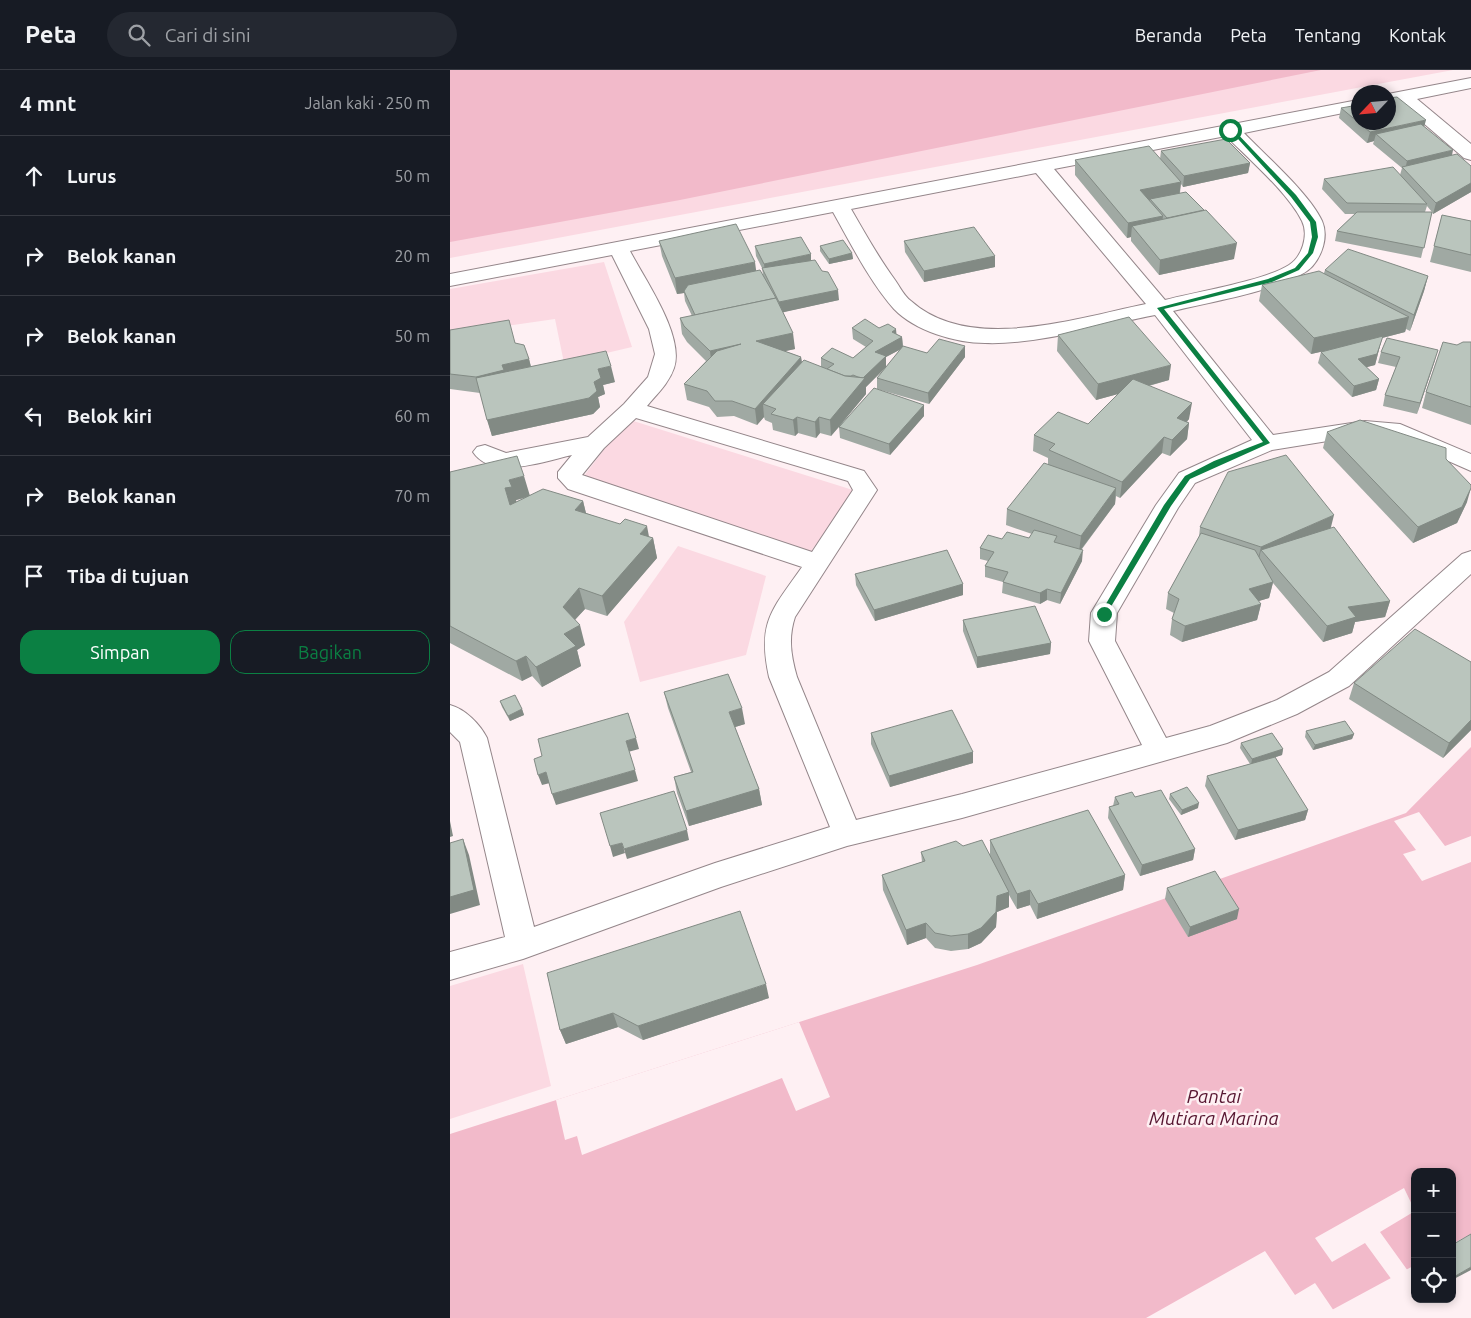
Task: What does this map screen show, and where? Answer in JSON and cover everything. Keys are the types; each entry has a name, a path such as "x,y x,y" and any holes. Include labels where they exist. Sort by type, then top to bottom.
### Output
{"street":[{"path":"1396,98 1471,84"},
{"path":"1396,98 1471,154"},
{"path":"450,280 1351,106"},
{"path":"839,205 868,257 902,305 921,319 949,331 985,337 1032,333 1160,308 1270,280 1297,269 1310,253 1315,237 1313,222 1294,196 1230,130"},
{"path":"1040,165 1160,308 1267,443"},
{"path":"618,247 660,329 666,354 658,379 632,409 596,443 570,472 570,478 576,483 818,563"},
{"path":"632,409 856,476 865,490 818,563 782,614 778,627 777,652 783,677 847,834"},
{"path":"1159,751 1102,641 1104,614 1168,505 1187,478 1217,463 1267,443 1365,428 1400,431 1471,463"},
{"path":"485,452 492,457 506,461 596,443"},
{"path":"450,966 524,945 715,876 847,834 962,806 1159,751 1217,734 1287,707 1340,679 1471,560"},
{"path":"450,715 473,738 524,945"}],"shaded area":[{"path":"998,70 1453,70 1373,85 1351,85 1351,89 450,258 450,205"},
{"path":"604,262 632,347 564,363 555,319 450,334 450,289"},
{"path":"627,419 856,491 811,551 584,476"},
{"path":"678,546 766,576 746,655 640,682 624,622"},
{"path":"523,964 551,1086 450,1119 450,986"}],"water":[{"path":"450,70 1321,70 680,200 450,242"},
{"name":"Pantai Mutiara Marina","path":"1471,747 1471,1234 1456,1242 1456,1168 1411,1168 1411,1267 1317,1318 450,1318 450,1134 977,965 1406,813"}],"pier":[{"path":"1419,812 1445,846 1471,836 1471,862 1422,881 1403,854 1416,850 1394,821"},
{"path":"799,1022 830,1097 796,1111 782,1078 582,1155 577,1136 565,1140 556,1100"},
{"path":"1404,1188 1411,1203 1411,1213 1380,1232 1408,1271 1392,1280 1365,1243 1332,1262 1315,1238"},
{"path":"1265,1251 1295,1295 1315,1283 1334,1311 1322,1318 1146,1318"}],"building":[{"path":"1397,97 1426,120 1396,126"},
{"path":"1351,106 1351,116 1341,108"},
{"path":"1421,124 1453,150 1407,161 1376,134"},
{"path":"1226,139 1250,163 1184,176 1161,151"},
{"path":"1149,146 1181,182 1140,190 1163,216 1128,223 1075,160"},
{"path":"1457,154 1471,166 1471,183 1436,203 1402,167"},
{"path":"1393,167 1427,204 1347,203 1324,179"},
{"path":"1186,192 1204,210 1167,218 1150,199"},
{"path":"1206,210 1237,243 1160,260 1132,226"},
{"path":"1357,212 1432,212 1424,248 1337,231"},
{"path":"1442,215 1471,221 1471,255 1434,246"},
{"path":"736,224 755,262 675,278 659,241"},
{"path":"974,227 995,256 924,271 904,241"},
{"path":"801,237 811,254 764,264 755,246"},
{"path":"843,240 852,253 829,259 820,246"},
{"path":"1348,249 1428,276 1414,315 1325,270"},
{"path":"815,260 822,271 828,272 838,290 779,302 762,268"},
{"path":"760,270 776,298 695,315 684,291 688,285"},
{"path":"1319,271 1409,317 1314,338 1262,285"},
{"path":"776,298 793,333 756,341 801,357 755,409 732,401 715,401 707,391 684,384 717,351 741,344 710,351 684,326 680,318"},
{"path":"1129,317 1171,365 1098,384 1058,335"},
{"path":"865,319 879,328 888,324 896,329 892,332 902,337 875,352 886,356 863,378 853,375 845,376 827,369 834,364 821,358 832,348 853,358 873,341 852,328"},
{"path":"509,320 515,343 524,345 529,359 502,365 504,370 476,377 450,374 450,330"},
{"path":"1383,336 1377,354 1358,359 1379,379 1354,386 1321,352"},
{"path":"1387,338 1438,350 1420,403 1385,395 1400,357 1381,352"},
{"path":"939,339 965,346 928,393 877,378 903,346 927,353"},
{"path":"1443,342 1457,345 1463,342 1471,342 1471,407 1426,392"},
{"path":"606,351 611,366 598,369 601,378 594,382 597,391 589,398 487,420 476,378"},
{"path":"804,360 845,376 865,378 830,420 819,417 815,422 797,417 793,420 771,414 776,409 763,404"},
{"path":"1133,379 1192,403 1177,418 1189,423 1172,440 1164,437 1122,482 1049,450 1055,444 1034,435 1058,412 1088,424"},
{"path":"874,388 924,405 889,444 839,427"},
{"path":"1360,420 1446,448 1446,459 1471,485 1462,507 1418,527 1327,432"},
{"path":"1286,455 1334,515 1261,547 1200,527 1228,472"},
{"path":"517,456 524,476 509,480 512,487 505,488 510,505 543,489 583,501 575,510 620,524 625,519 647,526 640,534 653,538 602,596 579,588 563,607 580,625 564,634 576,646 536,667 526,656 516,661 450,626 450,472"},
{"path":"1044,463 1116,488 1081,536 1007,509"},
{"path":"1334,527 1390,601 1348,607 1356,617 1327,626 1261,550"},
{"path":"1034,530 1057,536 1054,542 1083,550 1061,593 1047,589 1040,593 1003,582 1008,572 985,566 994,552 980,548 988,535 1002,539 1007,532 1029,538"},
{"path":"1201,533 1255,550 1273,582 1249,589 1261,604 1185,626 1172,619 1179,599 1168,593"},
{"path":"947,550 963,584 874,610 855,574"},
{"path":"1035,606 1051,643 977,657 963,620"},
{"path":"1415,629 1471,662 1471,720 1449,743 1354,683"},
{"path":"728,674 742,708 729,712 759,789 686,811 674,777 693,772 664,692"},
{"path":"515,695 522,709 508,716 500,701"},
{"path":"952,710 973,752 889,776 871,733"},
{"path":"628,713 636,738 626,741 635,770 552,794 546,772 538,775 534,759 542,756 538,739"},
{"path":"1345,721 1354,734 1315,745 1306,731"},
{"path":"1272,733 1283,749 1252,759 1241,743"},
{"path":"1275,757 1308,810 1238,830 1207,776"},
{"path":"1187,787 1199,803 1182,810 1170,794"},
{"path":"1161,790 1195,849 1142,865 1109,807 1119,804 1115,797 1132,792 1135,797"},
{"path":"674,791 687,830 624,849 622,843 610,846 600,813"},
{"path":"1088,810 1125,875 1038,904 1030,890 1017,894 990,840"},
{"path":"463,839 474,890 450,897 450,843"},
{"path":"982,840 1009,892 997,896 996,912 981,928 968,934 951,936 935,933 926,923 906,930 882,875 925,861 921,852 956,841 963,846"},
{"path":"1215,871 1239,909 1190,927 1167,888"},
{"path":"740,911 766,984 638,1026 613,1013 560,1030 547,973"},
{"path":"1471,1234 1471,1267 1456,1276 1456,1258 1456,1243"}],"route":[{"path":"1104,614 1168,505 1187,478 1203,469 1267,443 1160,308 1270,280 1297,269 1310,253 1315,237 1313,222 1294,196 1230,130"}]}
